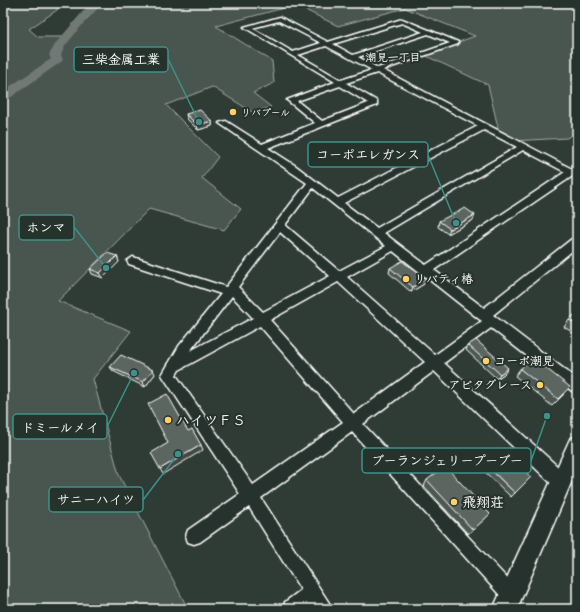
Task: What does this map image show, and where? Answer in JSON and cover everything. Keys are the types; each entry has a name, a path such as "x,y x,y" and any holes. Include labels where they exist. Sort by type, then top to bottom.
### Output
{"main road":[{"path":"508,602 577,446"}],"street":[{"path":"260,148 374,102 247,27 280,19 483,127 574,171"},
{"path":"294,54 402,22 456,43 291,100 320,123"},
{"path":"352,57 428,32"},
{"path":"223,123 293,168 577,387"},
{"path":"338,202 483,127"},
{"path":"376,233 523,147"},
{"path":"426,270 574,171"},
{"path":"312,183 230,290 172,368 169,375 251,496 324,609"},
{"path":"279,225 434,362 561,481"},
{"path":"194,536 353,423 434,362 487,319 577,241"},
{"path":"172,368 263,320 338,276 394,246"},
{"path":"133,261 230,290 263,320 508,602"},
{"path":"292,609 312,592"}],"shaded area":[{"path":"3,3 60,3 57,10 29,29 38,37 70,37 99,6 104,3 577,3 577,131 567,138 511,141 500,136 488,85 424,55 475,36 405,8 338,26 295,5 216,26 272,61 274,83 253,93 271,107 254,113 212,87 166,105 218,157 202,178 241,209 224,230 149,209 58,301 131,331 93,379 119,475 188,609 3,609"}],"building":[{"path":"200,110 212,121 197,125 186,114"},
{"path":"465,208 475,215 450,229 439,221"},
{"path":"107,253 117,256 100,273 90,269"},
{"path":"402,261 426,279 413,287 390,268"},
{"path":"577,312 577,324 569,320"},
{"path":"476,340 508,368 500,374 468,345"},
{"path":"121,355 153,370 143,382 110,367"},
{"path":"533,358 570,387 558,399 520,369"},
{"path":"167,394 188,431 192,429 201,445 160,469 151,453 168,443 148,404"},
{"path":"502,450 531,477 515,493 486,465"},
{"name":"飛翔荘","path":"445,466 490,514 473,530 427,480"}],"waterway":[{"path":"3,97 57,60 55,55 60,45 95,3"}],"place":[{"name":"リバプール","path":"233,112"},
{"name":"三柴金属工業","path":"199,122"},
{"name":"コーポエレガンス","path":"456,223"},
{"name":"ホンマ","path":"106,268"},
{"name":"リバティ椿","path":"406,279"},
{"name":"コーポ潮見","path":"486,361"},
{"name":"ドミールメイ","path":"134,373"},
{"name":"アビタグレース","path":"540,385"},
{"name":"ブーランジェリープーブー","path":"547,416"},
{"name":"ハイツＦＳ","path":"168,420"},
{"name":"サニーハイツ","path":"178,454"},
{"name":"飛翔荘","path":"454,502"}],"district":[{"name":"潮見一丁目","path":"393,57"}]}
